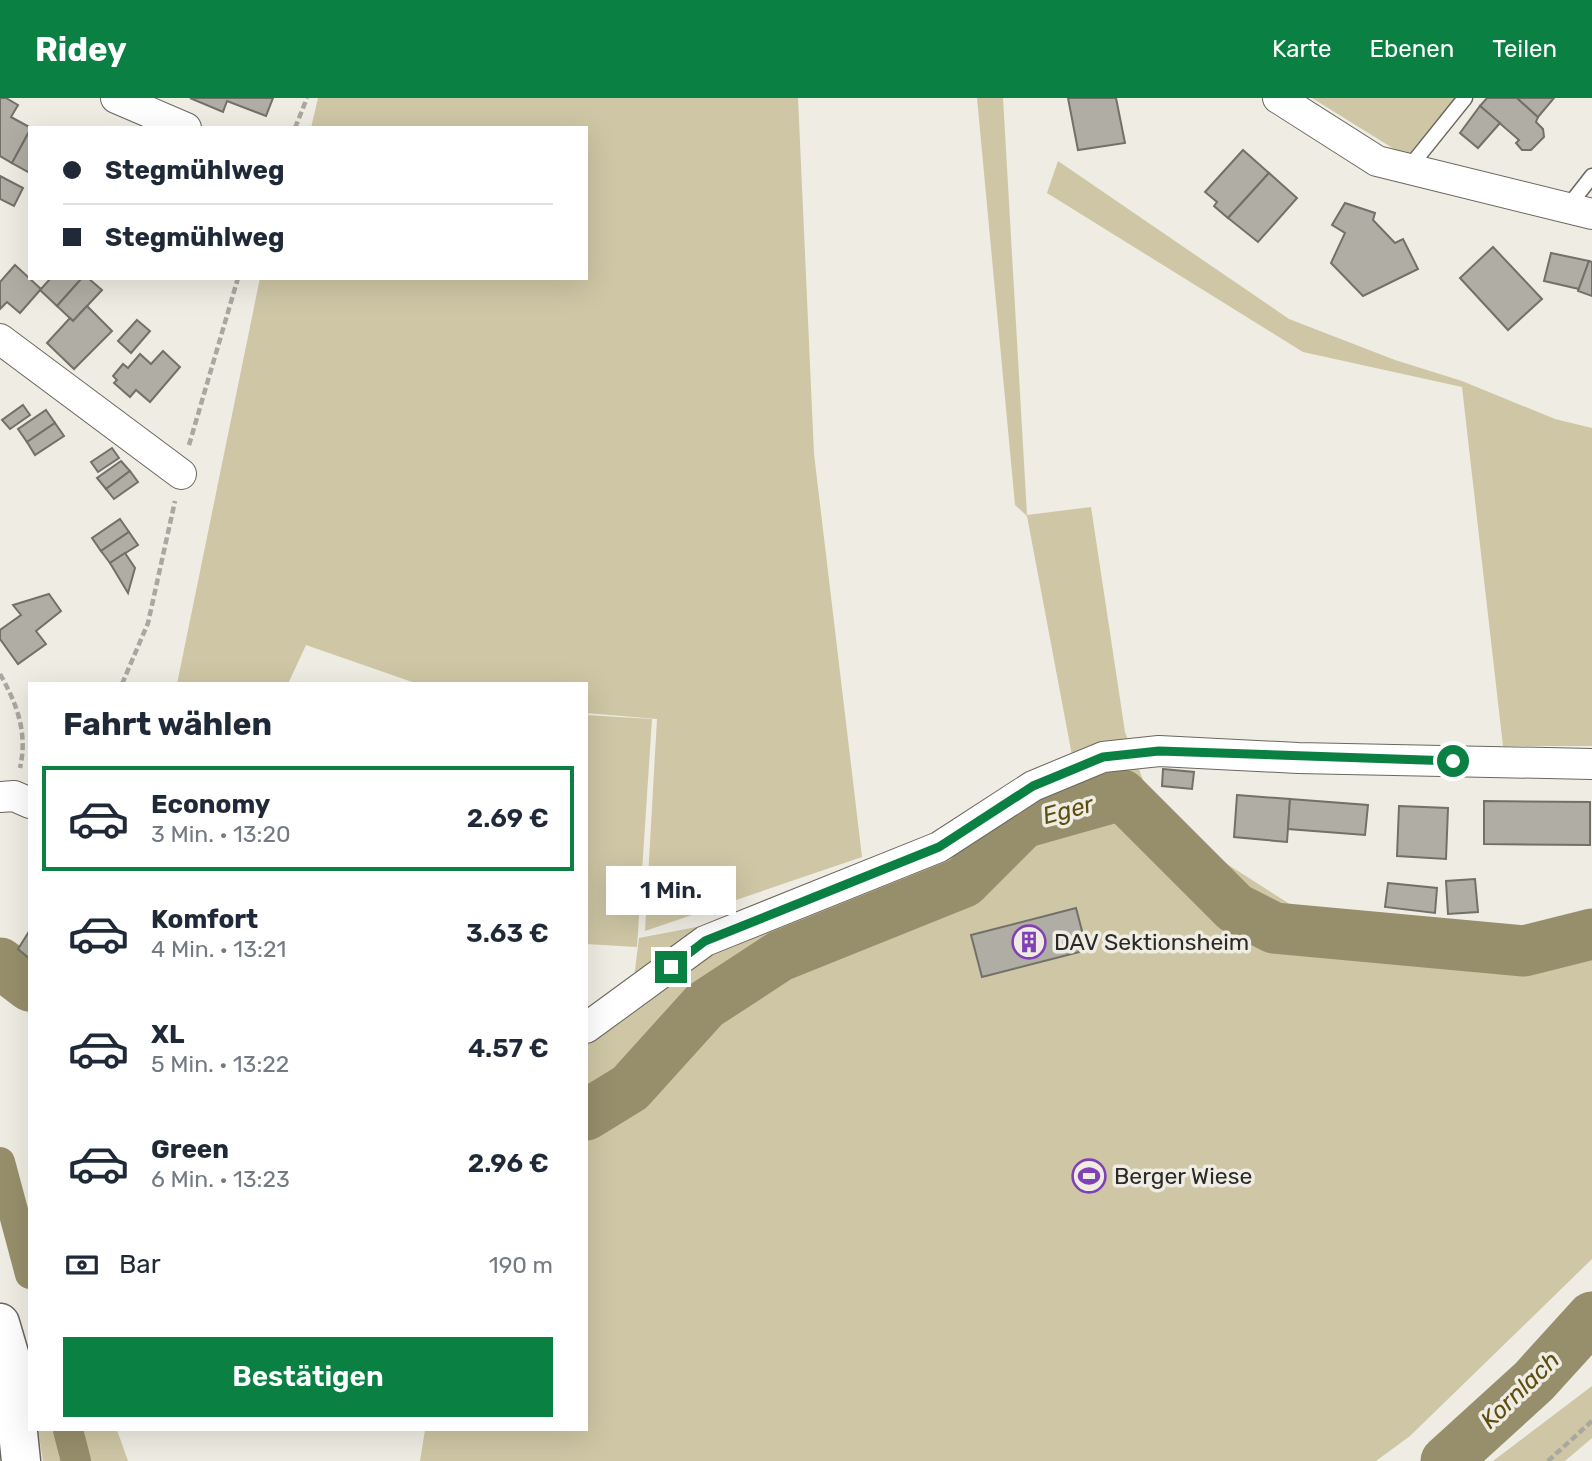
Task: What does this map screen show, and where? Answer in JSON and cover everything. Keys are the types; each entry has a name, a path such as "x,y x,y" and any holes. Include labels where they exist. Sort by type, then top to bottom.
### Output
{"street":[{"path":"116,98 181,126"},
{"path":"1281,99 1377,161 1579,212"},
{"path":"0,340 181,474"},
{"path":"588,1027 705,941 939,847 1033,786 1103,757 1159,751 1298,758 1592,764"},
{"path":"0,1323 10,1357 21,1461"}],"lane":[{"path":"1407,170 1465,98"},
{"path":"1579,212 1592,176"}],"path":[{"path":"296,126 307,98"},
{"path":"0,674 18,706 23,754 15,799"},
{"path":"1548,1461 1592,1421"}],"shaded area":[{"path":"318,98 798,98 814,454 862,857 645,931 657,719 588,713 588,682 412,682 306,645 289,682 177,682 260,280 588,280 588,126 311,126"},
{"name":"Berger Wiese","path":"977,98 1003,98 1027,515 1091,507 1125,732 1158,820 1321,924 1523,943 1592,936 1592,1259 1410,1436 1376,1461 420,1461 425,1431 588,1431 588,1010 633,986 639,938 805,906 968,849 1074,766 1027,516 1015,505"},
{"path":"1312,98 1455,98 1407,157"},
{"path":"1058,161 1289,319 1395,360 1462,381 1555,419 1592,428 1592,746 1503,746 1462,387 1303,352 1047,193"},
{"path":"588,715 652,719 637,947 588,944"},
{"path":"1592,1386 1592,1438 1565,1461 1493,1461"},
{"path":"38,1431 117,1431 128,1461 43,1461"}],"building":[{"path":"0,98 6,98 18,105 11,117 28,126 28,134 12,163 0,156"},
{"path":"190,98 273,98 266,116 227,101 223,112"},
{"path":"1068,98 1116,98 1125,143 1078,150"},
{"path":"1487,98 1517,98 1538,117 1536,122 1543,129 1544,137 1531,150 1522,150 1516,143 1519,140 1480,106"},
{"path":"1517,98 1554,98 1538,117"},
{"path":"1480,106 1500,123 1478,148 1460,133"},
{"path":"28,134 28,172 12,163"},
{"path":"1243,150 1269,173 1228,218 1214,206 1217,202 1205,192"},
{"path":"1269,173 1297,198 1258,242 1228,218"},
{"path":"0,176 23,188 14,206 0,199"},
{"path":"1345,203 1375,213 1373,220 1395,243 1403,239 1418,269 1363,296 1331,263 1345,233 1332,225"},
{"path":"1493,247 1542,299 1508,330 1460,278"},
{"path":"1551,253 1589,261 1579,289 1544,281"},
{"path":"1589,261 1592,262 1592,296 1578,291"},
{"path":"15,265 28,280 41,289 20,313 7,302 0,309 0,282"},
{"path":"49,280 80,280 57,306 40,290"},
{"path":"80,280 90,280 102,290 73,321 57,306"},
{"path":"87,306 112,331 74,369 47,343 70,318 73,321"},
{"path":"137,320 150,331 131,353 118,341"},
{"path":"163,351 180,367 150,402 136,390 130,397 114,383 117,380 113,376 123,364 128,368 140,354 151,364"},
{"path":"23,405 30,415 10,429 2,420"},
{"path":"46,410 55,423 27,442 18,429"},
{"path":"55,423 64,436 35,455 27,442"},
{"path":"112,448 119,458 98,472 91,462"},
{"path":"121,461 130,471 106,489 97,478"},
{"path":"130,471 138,482 114,499 106,489"},
{"path":"120,519 129,532 101,551 92,538"},
{"path":"129,532 138,545 110,563 101,551"},
{"path":"125,553 135,568 128,593 110,563"},
{"path":"49,594 61,611 36,631 46,644 18,664 0,639 0,630 21,615 13,605"},
{"path":"1163,769 1194,772 1192,789 1162,786"},
{"path":"1237,795 1290,799 1287,842 1234,837"},
{"path":"1290,799 1368,805 1365,835 1288,829"},
{"path":"1484,801 1590,802 1590,845 1484,844"},
{"path":"1399,806 1448,808 1446,859 1397,856"},
{"path":"1475,879 1478,912 1448,914 1446,881"},
{"path":"1388,883 1437,888 1435,913 1385,907"},
{"name":"DAV Sektionsheim","path":"1076,908 1087,950 982,977 971,935"},
{"path":"28,933 28,957 18,949"}],"waterway":[{"name":"Eger","path":"588,1114 630,1088 705,1005 780,956 964,882 1023,823 1122,795 1235,908 1274,928 1524,951 1592,934"},
{"name":"Eger","path":"0,963 28,984"},
{"path":"0,1162 28,1267"},
{"name":"Kornlach","path":"1446,1461 1534,1381 1592,1317"},
{"path":"68,1431 76,1461"}],"place":[{"name":"DAV Sektionsheim","path":"1029,942"},
{"name":"Berger Wiese","path":"1089,1176"}],"route":[{"path":"671,967 705,941 939,847 1033,786 1103,757 1159,751 1298,758 1453,761"}]}
